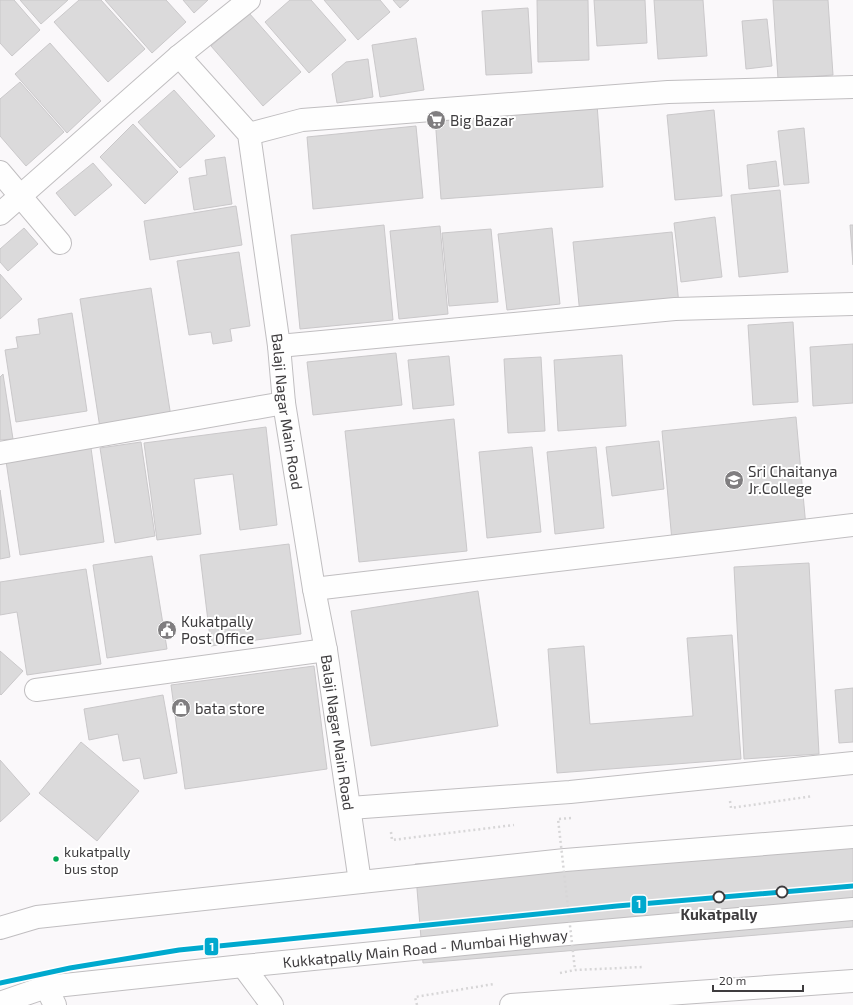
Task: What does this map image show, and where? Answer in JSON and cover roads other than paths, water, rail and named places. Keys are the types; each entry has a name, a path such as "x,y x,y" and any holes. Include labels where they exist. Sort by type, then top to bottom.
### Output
{"main road":[{"path":"0,214 179,56 250,0"},
{"path":"179,56 249,134 302,120 668,92 853,86"},
{"name":"Balaji Nagar Main Road","path":"249,134 279,346 284,403 314,589 326,650 360,882"},
{"path":"0,172 60,243"},
{"path":"279,346 675,309 853,304"},
{"path":"0,453 284,403"},
{"path":"314,589 853,525"},
{"path":"36,690 326,650"},
{"path":"350,808 570,792 853,763"},
{"path":"0,928 37,917 565,860 853,837"},
{"name":"Kukkatpally Main Road - Mumbai Highway","path":"0,1003 243,966 545,936 853,909"},
{"path":"243,966 272,1005"},
{"path":"511,1005 582,1003 853,981"}],"place":[{"name":"Big Bazar","path":"436,120"},
{"name":"Sri Chaitanya Jr.College","path":"734,480"},
{"name":"Kukatpally Post Office","path":"167,630"},
{"name":"bata store","path":"181,708"},
{"name":"kukatpally bus stop","path":"56,859"},
{"name":"Kukatpally","path":"719,897"}]}
